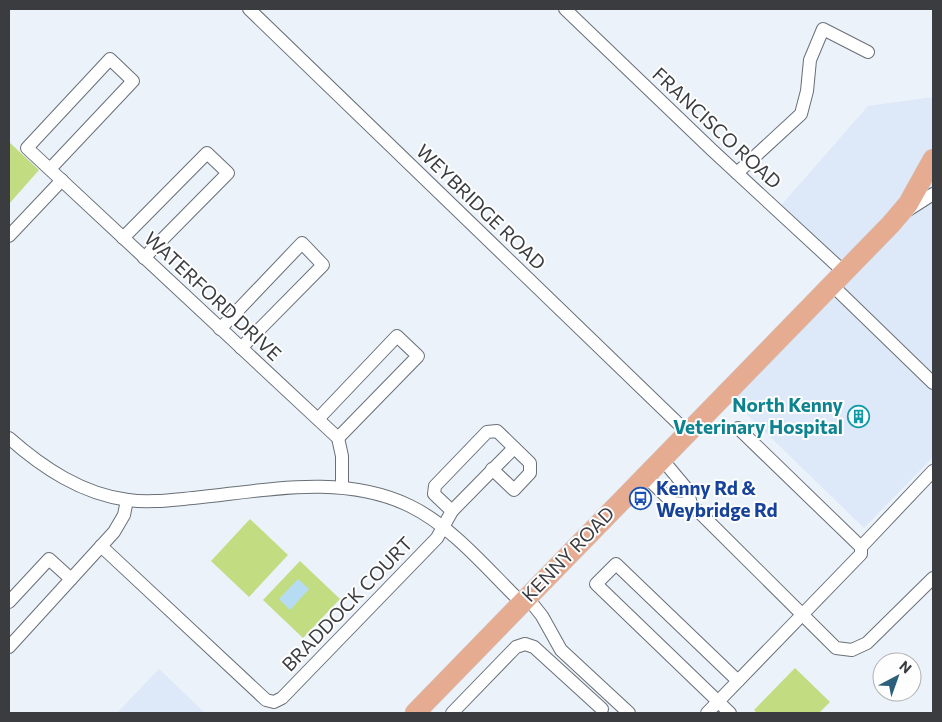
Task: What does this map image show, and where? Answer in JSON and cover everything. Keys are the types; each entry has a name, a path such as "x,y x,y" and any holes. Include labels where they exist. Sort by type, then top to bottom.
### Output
{"main road":[{"name":"KENNY ROAD","path":"415,713 661,458 891,224 908,204 932,165"}],"street":[{"name":"WEYBRIDGE ROAD","path":"249,9 687,432"},
{"name":"FRANCISCO ROAD","path":"565,9 737,173 838,278 933,383"},
{"path":"737,173 801,114 807,91 810,60 823,29 868,52"},
{"name":"WATERFORD DRIVE","path":"50,169 133,81 110,59 27,148 338,438"},
{"path":"123,238 207,153 228,174 144,258"},
{"path":"9,236 62,180"},
{"name":"KENNY ROAD","path":"891,224 933,194"},
{"path":"220,328 302,243 323,265 241,348"},
{"path":"318,419 397,336 418,356 338,438 342,456 342,487"},
{"path":"738,428 861,547"},
{"path":"452,511 434,494 435,486 487,432 497,432 530,463 530,473 514,490 492,469"},
{"path":"9,439 53,473 93,491 127,500 160,501 308,487 342,487 379,495 409,506 442,527 542,616 562,650 629,713"},
{"name":"BRADDOCK COURT","path":"101,546 266,700 274,702 282,698 437,538 452,511 514,448"},
{"path":"661,458 687,488 691,504 836,648 852,650 867,643 883,630 933,578"},
{"path":"707,713 861,554 861,547 933,471"},
{"path":"644,476 673,503 691,504"},
{"path":"9,647 120,524 127,500"},
{"path":"9,602 49,558 71,579"},
{"path":"730,713 596,584 616,564 738,681"},
{"path":"452,713 516,646 525,644 534,646 602,709"}],"shaded area":[{"path":"933,97 933,457 864,528 725,393 840,272 777,210 868,106"},
{"path":"159,669 205,713 117,713"}],"green space":[{"path":"9,142 39,170 9,204"},
{"path":"250,519 288,555 249,597 211,561"},
{"path":"300,561 340,599 303,638 263,600"},
{"path":"795,668 830,702 819,713 757,713 754,710"}],"water":[{"path":"298,579 309,589 290,610 279,599"}],"place":[{"name":"North Kenny Veterinary Hospital","path":"859,416"},
{"name":"Kenny Rd & Weybridge Rd","path":"640,499"}]}
